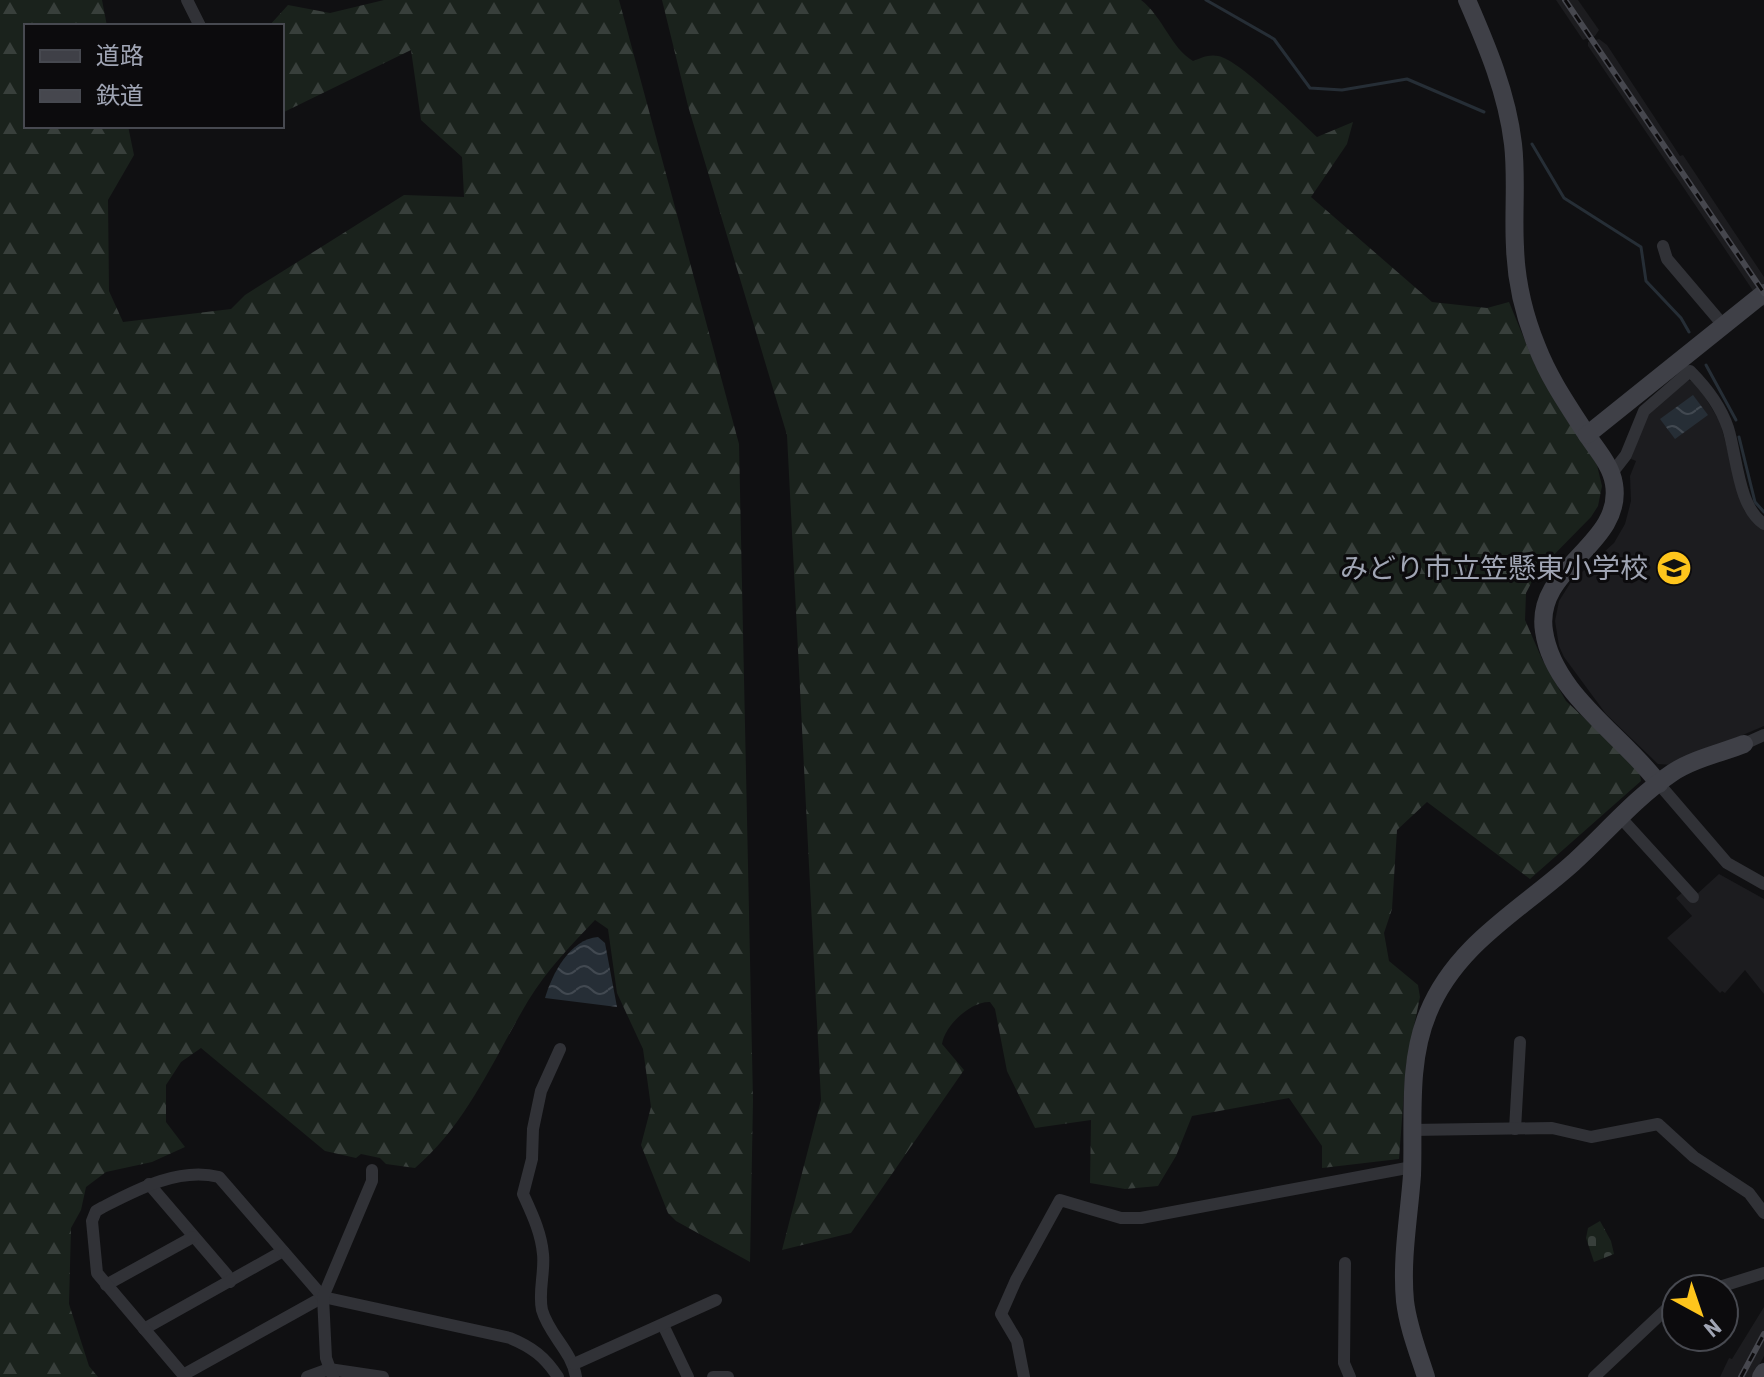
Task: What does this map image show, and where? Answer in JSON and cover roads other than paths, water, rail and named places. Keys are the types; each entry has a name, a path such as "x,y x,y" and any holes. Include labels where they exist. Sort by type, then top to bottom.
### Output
{"street":[{"path":"187,0 199,24"},
{"path":"1467,0 1505,99 1512,136 1515,247 1524,310 1550,376 1612,473 1615,495 1611,514 1600,533 1569,565 1551,590 1543,613 1543,629 1551,656 1587,708 1659,784 1727,863 1764,884"},
{"path":"1663,246 1667,259 1718,319"},
{"path":"1640,393 1643,379 1747,295 1757,296"},
{"path":"1587,435 1757,296"},
{"path":"1612,473 1626,455 1644,411 1690,371 1701,382 1722,415 1749,509 1764,524"},
{"path":"1426,1377 1409,1324 1404,1287 1412,1167 1411,1130 1417,1057 1423,1026 1445,981 1492,927 1560,874 1659,784 1692,763 1764,735"},
{"path":"1621,818 1693,897"},
{"path":"1515,1129 1520,1042"},
{"path":"560,1049 541,1091 534,1120 532,1159 523,1194 535,1219 543,1254 542,1310 575,1371 716,1300"},
{"path":"1411,1130 1559,1129 1591,1137 1658,1124 1689,1153 1749,1193 1764,1213"},
{"path":"1025,1377 1017,1341 1001,1314 1060,1200 1121,1218 1141,1218 1412,1167"},
{"path":"331,1373 326,1358 323,1297 372,1181 372,1170"},
{"path":"323,1297 184,1376 106,1285 95,1267 92,1221 96,1211 149,1184 208,1174 219,1177 323,1297 510,1338 546,1358 558,1377"},
{"path":"149,1184 230,1282"},
{"path":"106,1285 193,1237"},
{"path":"144,1329 283,1251"},
{"path":"1345,1263 1344,1363 1350,1377"},
{"path":"1740,1281 1764,1273"},
{"path":"1594,1377 1660,1315"},
{"path":"663,1325 688,1377"},
{"path":"307,1377 331,1373 383,1377"},
{"path":"713,1377 728,1377"}],"water":[{"path":"1693,395 1708,415 1675,439 1660,419"},
{"path":"598,937 605,943 617,1007 545,998 564,959 579,944"}],"waterway":[{"path":"1206,0 1274,39 1310,88 1342,90 1407,79 1484,112"},
{"path":"1532,144 1564,198 1641,247 1646,281 1681,318 1689,332"},
{"path":"1706,365 1736,420"},
{"path":"1739,437 1755,502 1764,512"}],"railway":[{"path":"1565,0 1764,293"},
{"path":"1741,1377 1764,1334"}],"place":[{"name":"みどり市立笠懸東小学校","path":"1674,568"}]}
